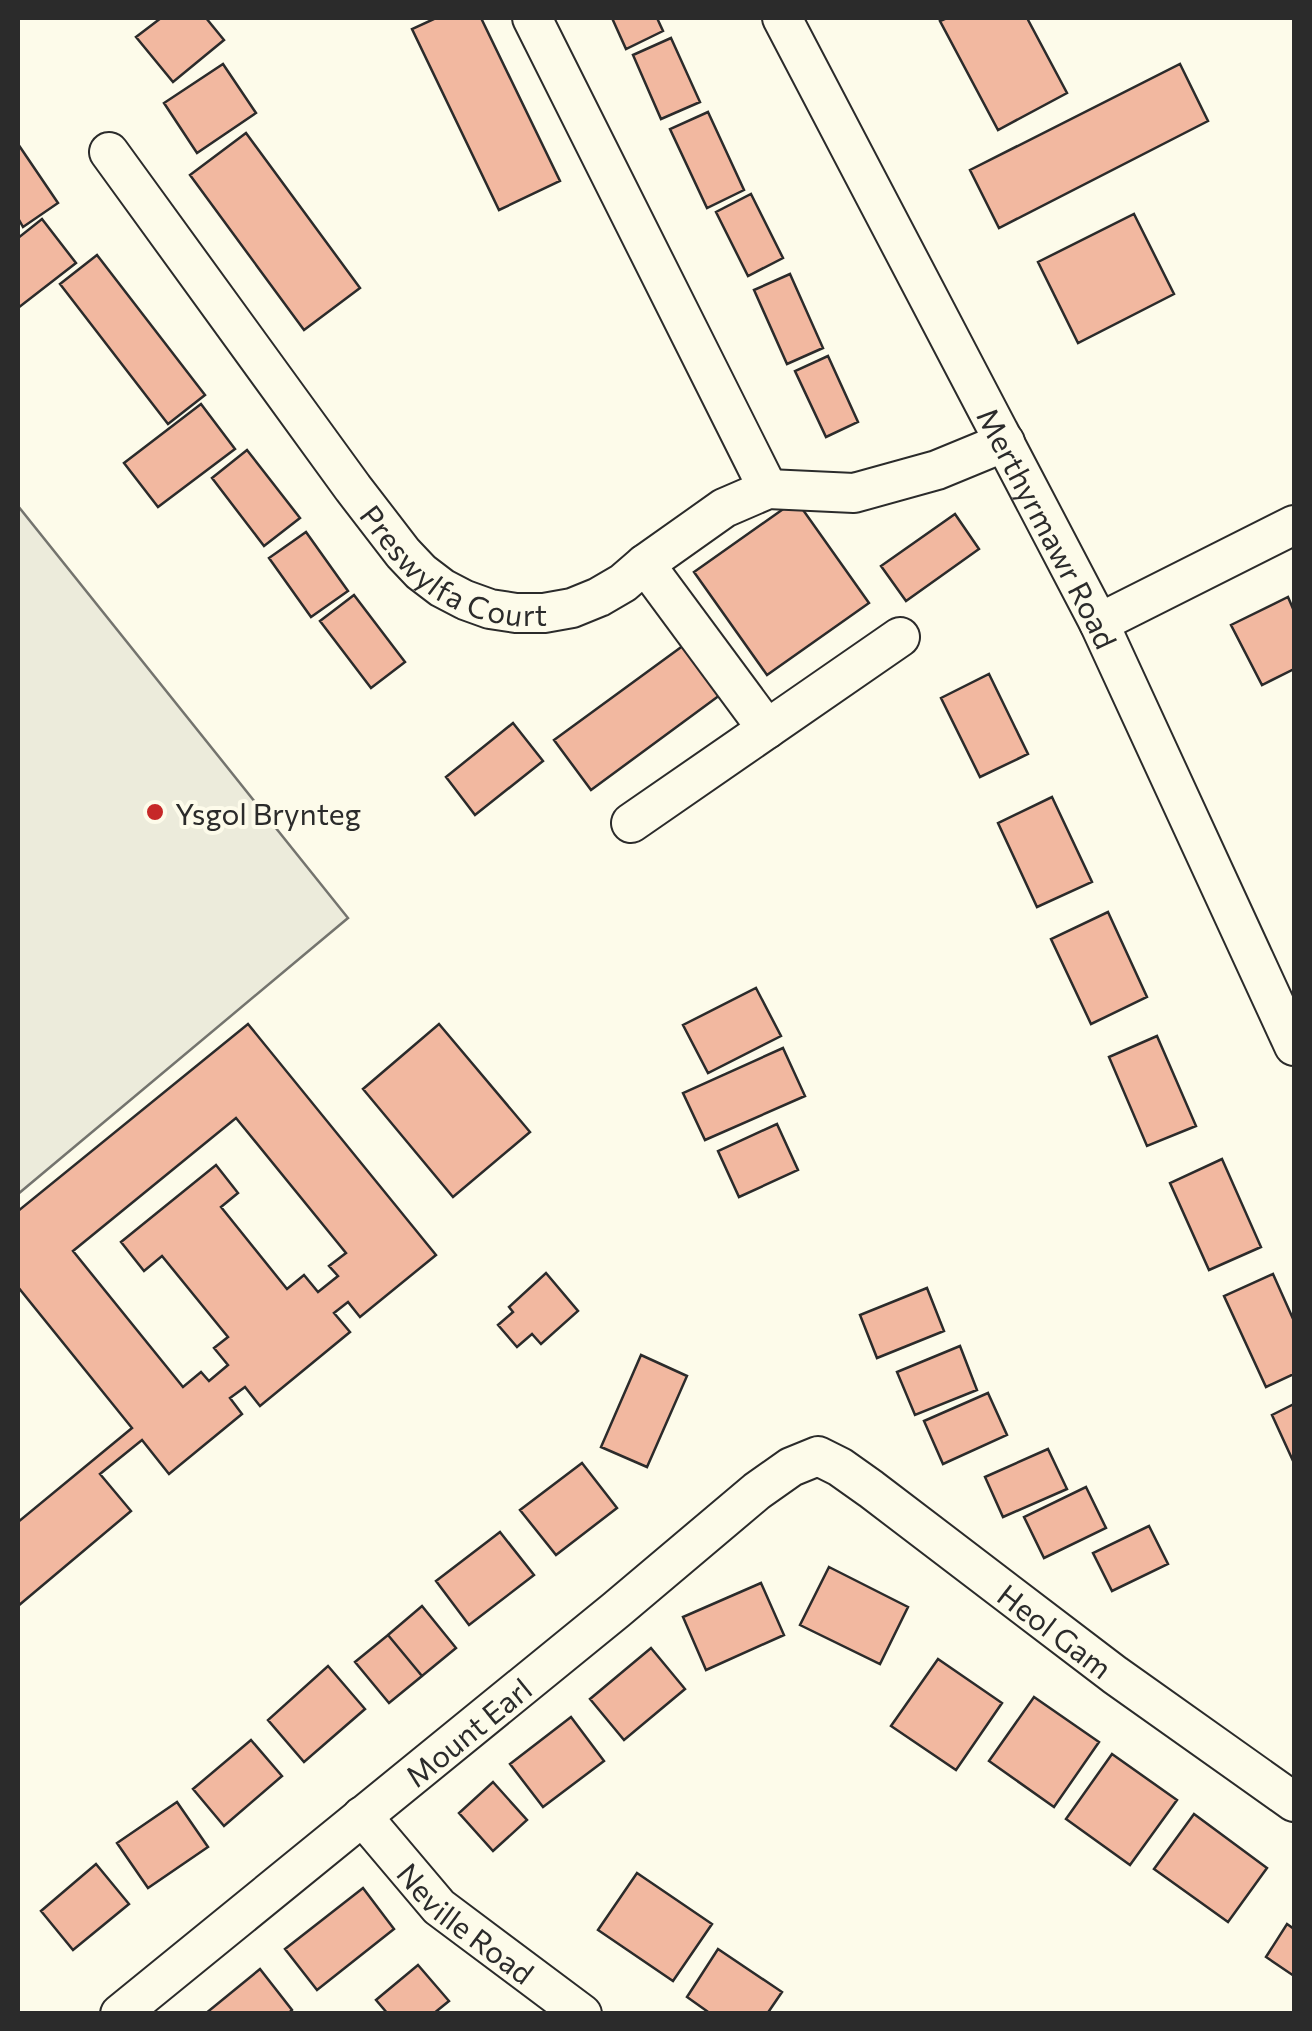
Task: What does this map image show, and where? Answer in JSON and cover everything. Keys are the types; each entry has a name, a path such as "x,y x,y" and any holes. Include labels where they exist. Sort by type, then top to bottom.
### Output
{"street":[{"path":"532,18 768,489"},
{"name":"Merthyrmawr Road","path":"782,18 1099,623 1294,1046"},
{"name":"Preswylfa Court","path":"109,152 404,553 432,580 465,600 516,613 572,608 623,583 724,508 768,489 854,493 937,470 1004,442"},
{"path":"1099,623 1294,525"},
{"path":"645,564 767,729"},
{"path":"631,823 900,636"},
{"name":"Heol Gam","path":"818,1456 871,1489 1114,1675 1294,1802"},
{"name":"Mount Earl","path":"120,2014 757,1491 790,1467 818,1456"},
{"name":"Neville Road","path":"362,1816 439,1908 582,2014"}],"shaded area":[{"path":"18,506 348,918 18,1194"}],"building":[{"path":"161,18 206,18 224,40 173,82 136,37"},
{"path":"436,18 481,18 560,181 499,210 412,29"},
{"path":"612,18 657,18 663,31 626,49"},
{"path":"1027,18 1067,93 998,130 940,21"},
{"path":"671,38 700,102 661,119 633,55"},
{"path":"223,64 256,113 197,153 164,103"},
{"path":"1180,64 1208,121 999,228 970,170"},
{"path":"708,112 744,190 707,208 670,129"},
{"path":"246,133 360,288 304,330 190,175"},
{"path":"18,144 58,203 23,227 18,218"},
{"path":"751,194 783,258 748,276 716,212"},
{"path":"1134,214 1174,294 1078,343 1038,262"},
{"path":"42,219 76,263 18,308 18,238"},
{"path":"97,255 205,395 168,424 60,284"},
{"path":"790,274 823,348 787,364 754,290"},
{"path":"828,356 858,422 826,437 795,371"},
{"path":"201,404 235,449 158,507 124,463"},
{"path":"247,450 300,518 264,546 212,478"},
{"path":"796,500 869,603 767,675 694,572"},
{"path":"955,514 979,549 906,601 881,566"},
{"path":"306,532 348,591 311,617 269,558"},
{"path":"354,595 405,662 371,688 320,621"},
{"path":"1288,597 1294,611 1294,669 1262,685 1231,625"},
{"path":"684,645 720,695 591,790 554,740"},
{"path":"989,674 1028,754 980,777 941,698"},
{"path":"513,723 543,761 475,815 446,777"},
{"path":"1052,797 1092,882 1037,907 998,823"},
{"path":"1108,912 1147,997 1091,1024 1051,939"},
{"path":"756,988 781,1036 708,1073 683,1025"},
{"path":"248,1024 436,1255 360,1317 348,1302 334,1313 350,1332 260,1406 245,1387 230,1398 242,1414 169,1474 142,1440 100,1474 131,1511 18,1606 18,1522 132,1428 18,1287 18,1211","holes":["236,1118 346,1253 329,1266 338,1276 318,1292 304,1275 287,1289 221,1207 238,1193 216,1165 121,1242 144,1271 162,1256 228,1337 214,1348 228,1365 209,1381 201,1372 183,1387 73,1251"]},
{"path":"439,1024 530,1132 453,1197 363,1089"},
{"path":"1157,1036 1196,1126 1147,1146 1109,1057"},
{"path":"783,1048 805,1096 705,1140 683,1093"},
{"path":"777,1124 798,1170 739,1197 718,1151"},
{"path":"1222,1159 1261,1247 1209,1270 1170,1183"},
{"path":"546,1273 578,1311 541,1344 532,1334 517,1347 498,1325 513,1312 509,1307"},
{"path":"1273,1274 1294,1321 1294,1374 1266,1387 1224,1296"},
{"path":"927,1288 944,1331 877,1358 860,1315"},
{"path":"960,1346 977,1390 915,1415 897,1372"},
{"path":"641,1355 687,1376 647,1467 601,1447"},
{"path":"988,1393 1007,1435 943,1464 924,1421"},
{"path":"1294,1404 1294,1463 1272,1415"},
{"path":"1048,1449 1067,1489 1003,1517 985,1477"},
{"path":"582,1463 617,1508 556,1555 520,1510"},
{"path":"1086,1487 1106,1528 1044,1558 1024,1517"},
{"path":"1149,1526 1168,1564 1112,1591 1093,1553"},
{"path":"500,1532 534,1575 469,1625 436,1581"},
{"path":"829,1567 908,1607 880,1664 800,1625"},
{"path":"761,1583 784,1635 706,1670 683,1617"},
{"path":"422,1606 456,1648 422,1676 388,1635"},
{"path":"388,1635 422,1676 389,1703 355,1662"},
{"path":"651,1648 685,1689 624,1740 590,1699"},
{"path":"938,1659 1002,1703 956,1770 891,1726"},
{"path":"328,1666 365,1709 304,1762 268,1720"},
{"path":"1034,1697 1099,1742 1054,1807 989,1761"},
{"path":"571,1717 604,1761 543,1807 510,1764"},
{"path":"251,1740 282,1776 224,1826 193,1789"},
{"path":"1112,1754 1177,1800 1130,1865 1066,1819"},
{"path":"493,1782 527,1820 493,1851 459,1813"},
{"path":"177,1802 208,1847 148,1888 117,1843"},
{"path":"1194,1814 1267,1868 1228,1922 1154,1869"},
{"path":"96,1864 129,1904 73,1950 41,1911"},
{"path":"637,1873 712,1924 673,1981 598,1930"},
{"path":"363,1888 394,1929 317,1990 285,1949"},
{"path":"1287,1924 1294,1929 1294,1976 1266,1957"},
{"path":"718,1949 782,1992 767,2014 711,2014 687,1997"},
{"path":"418,1965 449,2001 433,2014 388,2014 376,2000"},
{"path":"260,1969 292,2010 288,2014 205,2014"}],"place":[{"name":"Ysgol Brynteg","path":"155,812"}]}
